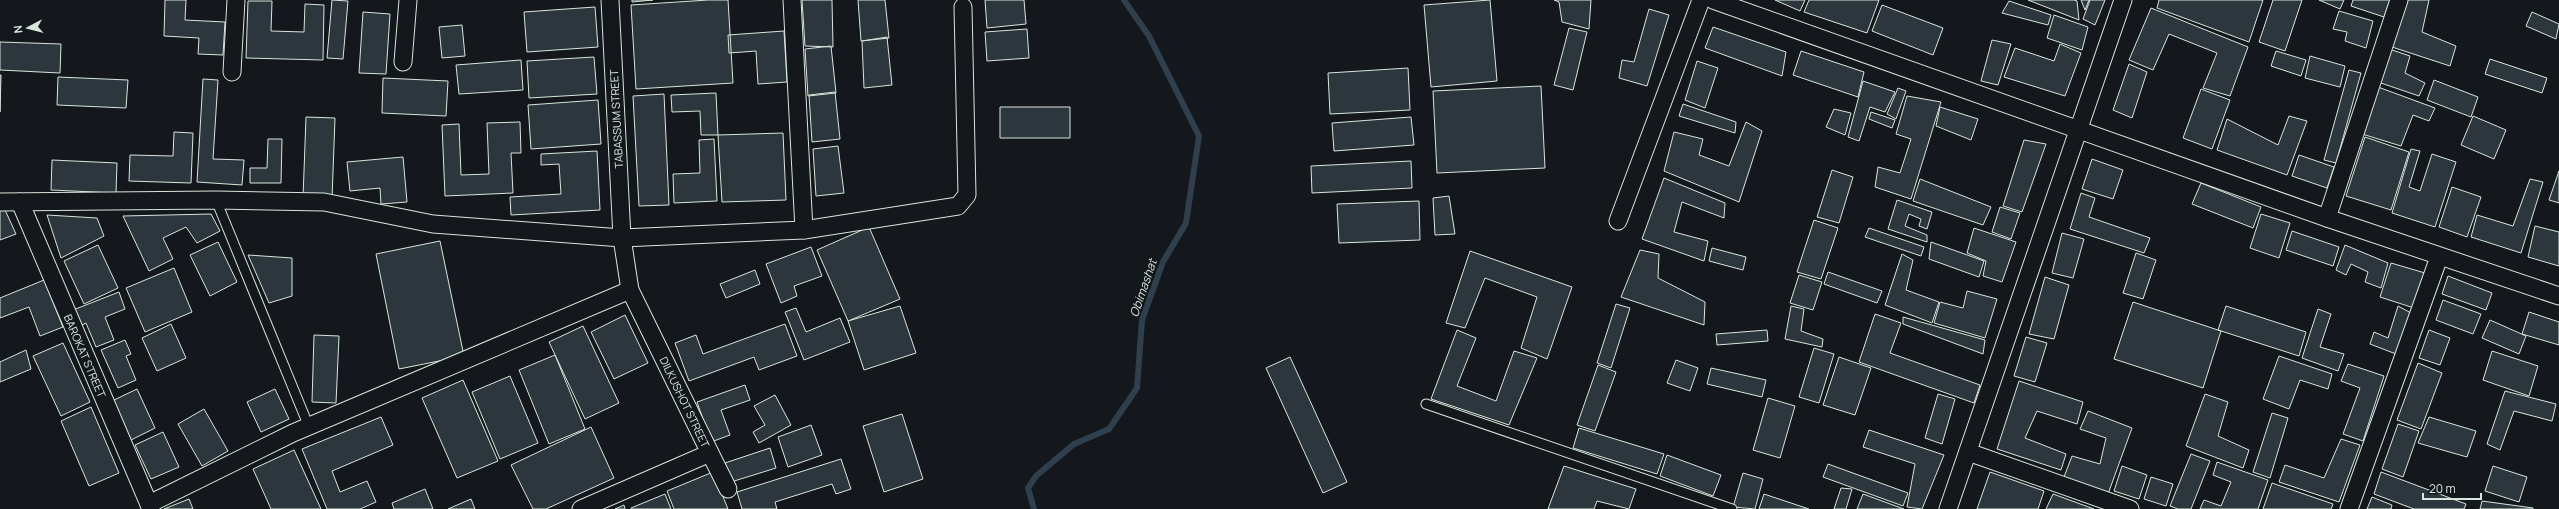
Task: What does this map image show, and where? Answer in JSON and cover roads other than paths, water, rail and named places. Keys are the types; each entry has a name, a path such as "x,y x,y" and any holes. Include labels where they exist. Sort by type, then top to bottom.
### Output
{"street":[{"path":"232,72 236,0"},
{"path":"403,62 408,0"},
{"name":"TABASSUM STREET","path":"610,0 622,238 630,290"},
{"path":"792,0 804,230"},
{"path":"1618,221 1701,0"},
{"path":"1713,0 2439,257 2559,296"},
{"path":"1948,509 2123,0"},
{"path":"2328,218 2399,0"},
{"path":"0,202 216,200 324,202 433,224 622,238 804,230 958,206 967,195 963,7"},
{"name":"BAROKAT STREET","path":"20,202 150,506"},
{"path":"2349,509 2439,257"},
{"path":"150,506 309,427 630,290"},
{"name":"DILKUSHOT STREET","path":"581,509 710,453 630,290"},
{"path":"1968,452 2130,509"},
{"path":"710,453 728,489"}],"lane":[{"path":"216,200 309,427"},
{"path":"1426,404 1732,509"}],"waterway":[{"name":"Obimashat","path":"1034,509 1028,488 1036,476 1074,444 1109,429 1137,388 1142,320 1163,262 1186,223 1199,136 1149,36 1124,0"}]}
